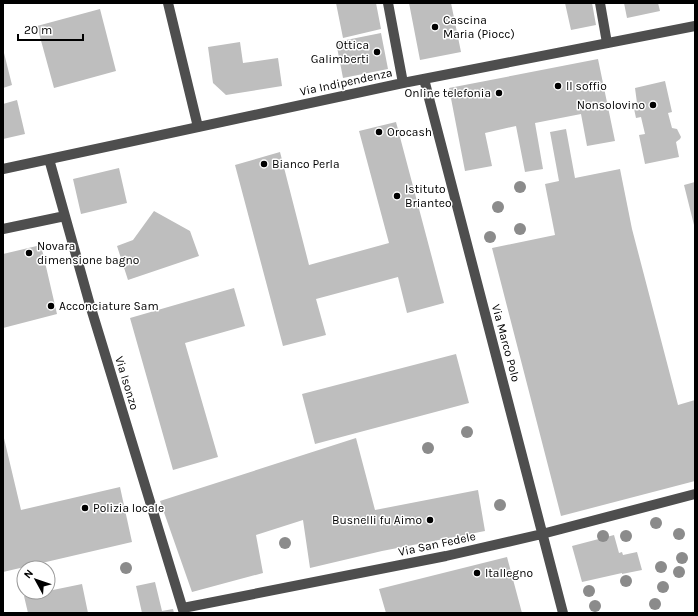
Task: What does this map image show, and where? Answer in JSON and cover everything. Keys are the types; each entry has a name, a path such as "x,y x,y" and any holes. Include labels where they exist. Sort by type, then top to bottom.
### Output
{"street":[{"path":"168,3 198,127"},
{"path":"388,3 403,83"},
{"path":"600,3 607,43"},
{"name":"Via Indipendenza","path":"3,169 403,83 695,26"},
{"name":"Via Marco Polo","path":"424,79 563,613"},
{"name":"Via Isonzo","path":"49,159 90,305 183,610"},
{"path":"3,229 65,216"},
{"name":"Via San Fedele","path":"183,610 446,556 542,534 695,494"}],"building":[{"path":"336,3 376,3 381,29 343,38"},
{"name":"Cascina Maria (Piocc)","path":"409,3 451,3 461,52 420,60"},
{"path":"565,3 592,3 596,25 571,30"},
{"path":"624,3 658,3 660,11 627,18"},
{"path":"100,9 116,71 54,88 37,26"},
{"path":"381,33 388,69 343,78 336,42"},
{"path":"240,42 243,63 278,58 282,86 226,95 213,83 208,47"},
{"path":"3,49 12,85 3,88"},
{"path":"598,59 615,141 587,146 581,114 535,123 543,169 525,172 516,126 485,133 492,166 465,171 449,88"},
{"path":"665,81 672,112 668,113 672,128 677,129 681,137 676,142 679,157 645,164 639,135 645,134 641,117 636,118 633,104 637,103 635,88"},
{"path":"17,100 25,134 3,139 3,104"},
{"path":"396,122 444,303 407,313 398,277 316,299 326,335 283,346 235,165 280,152 309,265 389,243 359,131"},
{"path":"566,129 575,178 620,169 632,229 678,405 695,400 695,481 561,516 492,248 555,235 545,184 559,181 550,132"},
{"path":"119,168 127,203 81,214 73,179"},
{"path":"695,182 695,225 694,225 684,185"},
{"path":"154,211 190,231 199,256 128,280 117,246 133,240"},
{"path":"41,245 57,314 3,328 3,254"},
{"path":"234,288 245,326 185,343 218,457 173,470 130,318"},
{"path":"456,354 469,403 315,444 302,394"},
{"path":"3,434 21,510 120,487 132,542 55,560 16,560 16,569 3,572"},
{"path":"356,438 375,510 478,490 485,531 382,551 310,568 303,520 256,535 263,573 192,592 160,501"},
{"path":"614,535 619,553 622,552 623,555 637,552 642,570 582,582 572,546"},
{"name":"Itallegno","path":"507,557 522,613 386,613 379,589"},
{"path":"155,582 162,611 173,609 174,613 142,613 136,586"},
{"path":"82,584 88,613 28,613 25,600 56,600 56,589"}],"place":[{"name":"Cascina Maria (Piocc)","path":"435,27"},
{"name":"Ottica Galimberti","path":"377,52"},
{"name":"Il soffio","path":"558,86"},
{"name":"Online telefonia","path":"499,93"},
{"name":"Nonsolovino","path":"653,105"},
{"name":"Orocash","path":"379,132"},
{"name":"Bianco Perla","path":"264,164"},
{"name":"Istituto Brianteo","path":"397,196"},
{"name":"Novara dimensione bagno","path":"29,253"},
{"name":"Acconciature Sam","path":"51,306"},
{"name":"Polizia locale","path":"85,508"},
{"name":"Busnelli fu Aimo","path":"430,520"},
{"name":"Itallegno","path":"477,573"}]}
